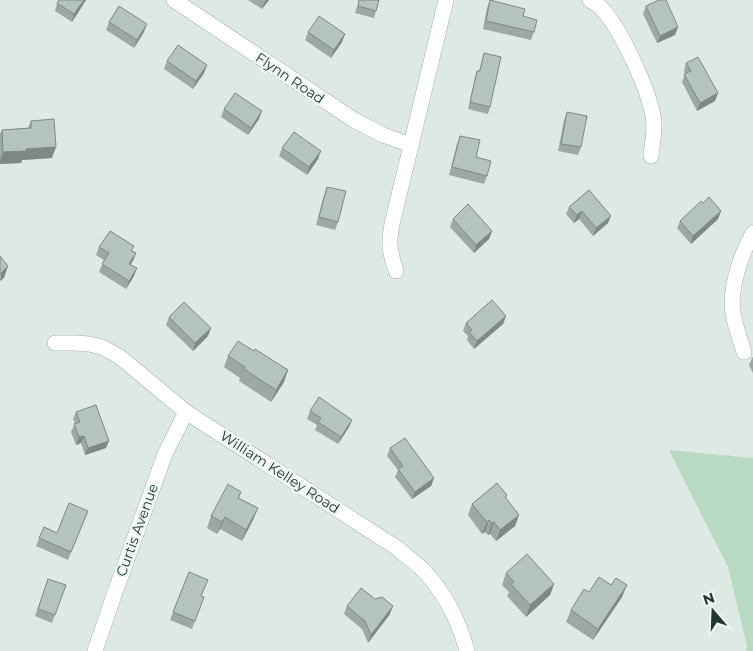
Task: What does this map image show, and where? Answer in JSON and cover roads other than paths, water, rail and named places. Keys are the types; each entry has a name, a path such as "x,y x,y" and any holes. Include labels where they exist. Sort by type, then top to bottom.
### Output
{"street":[{"name":"Flynn Road","path":"174,0 354,120 383,135 411,145"},
{"path":"396,271 389,238 446,0"},
{"path":"590,0 600,7 623,39 644,87 650,103 654,125 651,156"},
{"path":"744,352 732,312 733,287 738,268 753,233"},
{"name":"William Kelley Road","path":"55,343 89,344 102,347 120,357 186,412 397,548 422,569 438,588 462,631 467,651"},
{"name":"Curtis Avenue","path":"95,651 116,587 165,454 186,412"}]}
